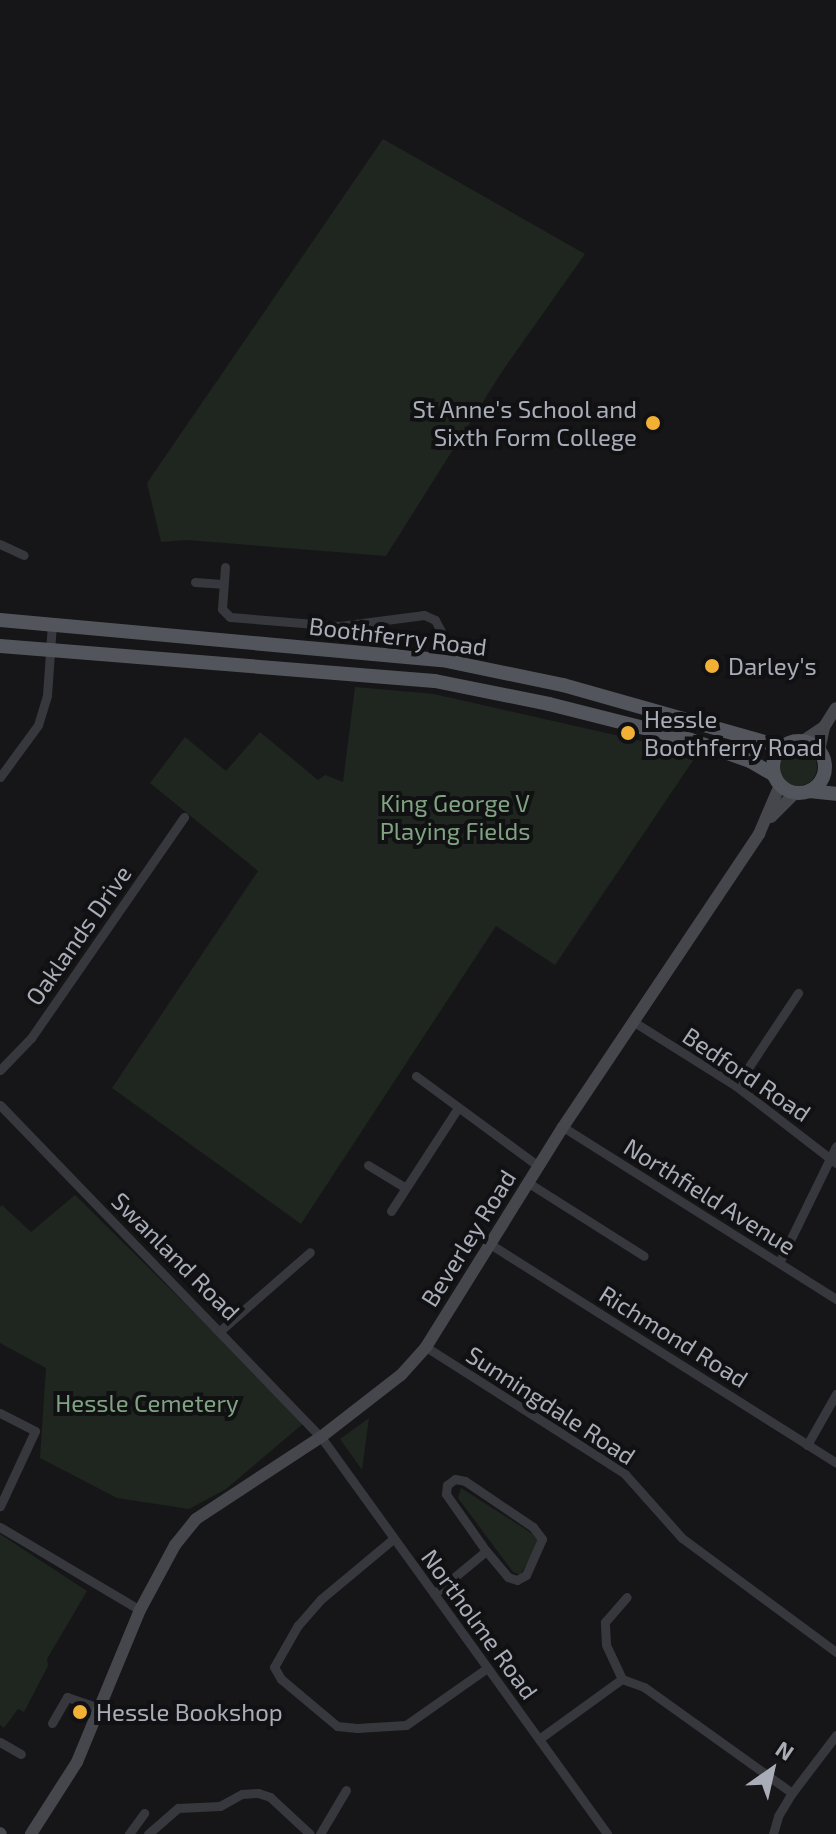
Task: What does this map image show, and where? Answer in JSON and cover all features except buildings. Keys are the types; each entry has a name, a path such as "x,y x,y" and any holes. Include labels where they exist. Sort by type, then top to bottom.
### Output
{"main road":[{"name":"Boothferry Road","path":"0,620 442,660 577,688 782,747"},
{"name":"Boothferry Road","path":"0,646 435,681 549,704 691,740 750,761 777,780"},
{"path":"802,792 821,780 827,762 803,741 782,747 774,760 777,780 802,792 836,794"}],"street":[{"path":"0,544 24,555"},
{"path":"225,567 222,609 230,617 339,626 424,615 435,620 443,635 442,660"},
{"path":"195,582 222,584"},
{"path":"0,777 38,725 47,695 52,624"},
{"path":"803,741 824,727 836,708"},
{"path":"824,727 827,762"},
{"name":"Beverley Road","path":"766,822 777,780"},
{"name":"Beverley Road","path":"31,1834 77,1762 140,1610 175,1545 196,1519 321,1437 401,1375 426,1347 527,1182 766,822 802,792"},
{"name":"Oaklands Drive","path":"0,1070 31,1038 184,817"},
{"path":"736,1086 798,993"},
{"name":"Bedford Road","path":"634,1022 736,1086 832,1161"},
{"path":"416,1076 538,1166"},
{"path":"391,1211 458,1108"},
{"name":"Swanland Road","path":"2,1111 221,1330 321,1437"},
{"name":"Northfield Avenue","path":"563,1127 836,1299"},
{"path":"779,1263 832,1161 836,1146"},
{"path":"368,1165 406,1188"},
{"path":"527,1182 644,1256"},
{"name":"Richmond Road","path":"490,1244 836,1463"},
{"path":"221,1330 310,1252"},
{"name":"Sunningdale Road","path":"426,1347 624,1473 682,1538 836,1652"},
{"path":"807,1445 836,1394"},
{"path":"0,1413 35,1431 0,1506"},
{"name":"Northolme Road","path":"321,1437 607,1834"},
{"path":"455,1479 465,1481 533,1527 542,1539 526,1575 517,1580 508,1577 486,1551 446,1494 447,1485 455,1479"},
{"path":"0,1527 140,1610"},
{"path":"393,1539 329,1591 298,1625 274,1667 281,1679 337,1726 357,1728 406,1725 487,1668"},
{"path":"434,1594 486,1551"},
{"path":"627,1597 605,1622 606,1644 622,1679 644,1687 792,1793"},
{"path":"539,1739 622,1679"},
{"path":"52,1723 67,1697 99,1708"},
{"path":"773,1834 778,1816 792,1793 836,1735"},
{"path":"0,1742 21,1754"},
{"path":"320,1834 346,1790"},
{"path":"148,1834 178,1808 220,1806 242,1794 258,1793 270,1797 310,1834"},
{"path":"129,1834 144,1813"}],"green space":[{"path":"383,139 585,254 503,370 386,556 187,540 161,542 147,483"},
{"name":"King George V Playing Fields","path":"355,687 434,694 646,742 694,759 555,965 496,926 301,1224 112,1088 258,871 150,783 185,737 226,771 260,732 318,780 325,775 343,782"},
{"path":"798,748 811,754 817,767 811,780 798,786 785,780 779,767 785,754"},
{"name":"Hessle Cemetery","path":"75,1195 305,1422 226,1489 189,1509 117,1498 40,1458 46,1368 0,1343 0,1207 2,1205 31,1232"},
{"path":"369,1418 362,1470 340,1439"},
{"path":"461,1488 533,1534 539,1542 520,1575 513,1572 458,1498"},
{"path":"0,1534 87,1591 47,1659 48,1666 24,1712 18,1709 4,1728 0,1725"}],"place":[{"name":"St Anne's School and Sixth Form College","path":"653,423"},
{"name":"Darley's","path":"712,666"},
{"name":"Hessle Boothferry Road","path":"628,733"},
{"name":"Hessle Bookshop","path":"80,1712"}]}
